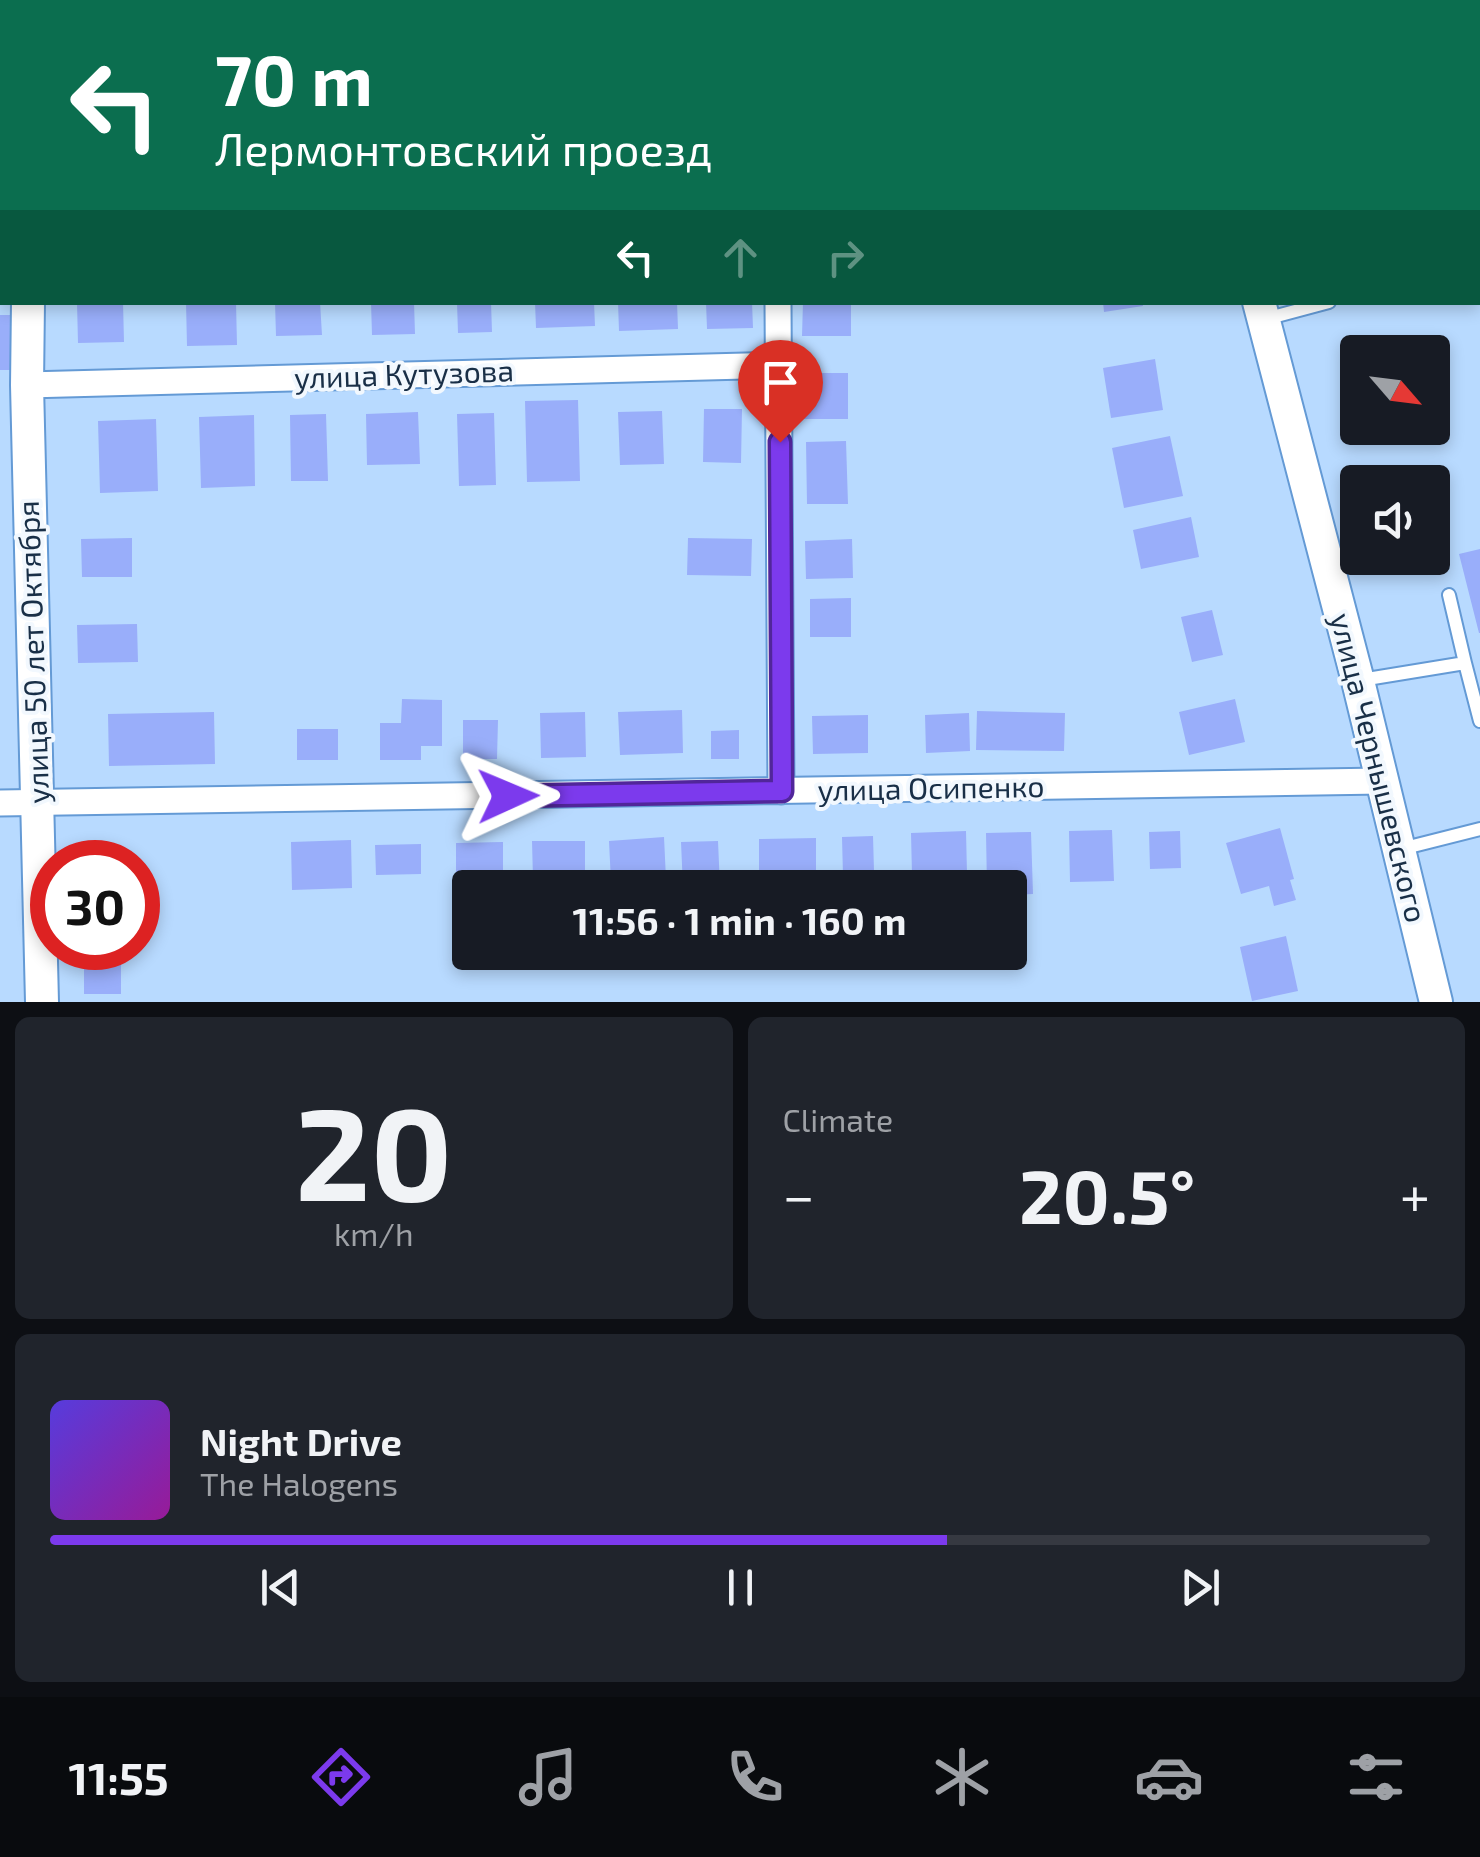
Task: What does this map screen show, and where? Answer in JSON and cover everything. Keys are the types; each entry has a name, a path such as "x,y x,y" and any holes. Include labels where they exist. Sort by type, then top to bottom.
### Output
{"main road":[{"name":"улица 50 лет Октября","path":"28,305 42,1002"},
{"name":"улица Чернышевского","path":"1261,311 1358,680 1436,1002"}],"street":[{"path":"778,305 782,791"},
{"name":"улица Кутузова","path":"27,385 780,364"},
{"name":"улица Осипенко","path":"0,802 1382,781"}],"lane":[{"path":"1261,311 1306,305"},
{"path":"1449,596 1480,721"},
{"path":"1358,680 1465,663"},
{"path":"1398,850 1480,829"}],"building":[{"path":"77,305 123,305 124,342 78,343"},
{"path":"186,305 236,305 237,345 187,346"},
{"path":"275,305 320,305 322,335 276,336"},
{"path":"371,305 414,305 415,334 372,335"},
{"path":"457,305 491,305 492,332 458,333"},
{"path":"535,305 594,305 595,326 536,328"},
{"path":"618,305 677,305 678,329 619,331"},
{"path":"706,305 752,305 753,328 707,329"},
{"path":"803,305 851,305 851,336 802,336"},
{"path":"1103,305 1143,306 1104,312"},
{"path":"0,315 11,315 12,370 0,370"},
{"path":"1155,359 1163,410 1111,418 1103,368"},
{"path":"805,373 848,373 848,419 804,419"},
{"path":"578,400 580,481 527,482 525,401"},
{"path":"704,409 742,409 741,463 703,462"},
{"path":"662,411 664,464 620,465 618,412"},
{"path":"418,412 420,464 367,465 366,414"},
{"path":"494,413 496,485 459,486 457,414"},
{"path":"326,414 328,481 291,481 290,415"},
{"path":"254,415 255,486 201,488 199,417"},
{"path":"156,419 158,491 100,493 98,421"},
{"path":"1170,436 1183,496 1124,508 1112,448"},
{"path":"846,441 848,504 807,504 806,442"},
{"path":"1191,517 1199,557 1141,569 1133,530"},
{"path":"132,538 132,577 82,577 81,539"},
{"path":"688,538 752,539 751,576 687,575"},
{"path":"852,539 853,578 806,579 805,541"},
{"path":"1480,549 1480,633 1479,633 1459,554"},
{"path":"851,598 851,637 810,637 810,599"},
{"path":"1212,610 1223,655 1192,662 1181,617"},
{"path":"137,624 138,662 78,663 77,625"},
{"path":"402,699 442,700 442,746 421,746 421,760 380,760 380,723 401,723"},
{"path":"1235,699 1245,742 1189,755 1179,712"},
{"path":"682,710 683,753 620,755 618,712"},
{"path":"977,711 1065,713 1064,751 976,750"},
{"path":"214,712 215,764 109,766 108,714"},
{"path":"585,712 586,757 541,758 540,713"},
{"path":"969,713 970,751 926,753 925,715"},
{"path":"868,715 868,753 813,754 812,716"},
{"path":"463,720 498,720 497,759 463,759"},
{"path":"297,729 338,729 338,760 297,760"},
{"path":"739,730 739,759 711,759 711,731"},
{"path":"1280,828 1296,900 1274,906 1269,886 1241,894 1226,843"},
{"path":"1112,830 1114,881 1070,882 1069,831"},
{"path":"966,831 967,870 912,870 911,833"},
{"path":"1180,831 1181,868 1150,869 1149,832"},
{"path":"1031,832 1033,894 1027,894 1027,870 987,870 986,833"},
{"path":"873,836 874,870 843,870 842,837"},
{"path":"664,837 666,870 610,870 609,841"},
{"path":"816,838 816,870 759,870 759,839"},
{"path":"351,840 352,888 292,890 291,842"},
{"path":"532,841 585,841 585,870 533,870"},
{"path":"718,841 719,870 682,870 681,842"},
{"path":"503,842 503,870 456,870 456,843"},
{"path":"421,844 421,874 376,875 375,845"},
{"path":"1286,936 1298,991 1252,1001 1240,947"},
{"path":"84,970 121,970 121,994 84,994"}],"route":[{"path":"508,796 782,791 780,442"}]}
